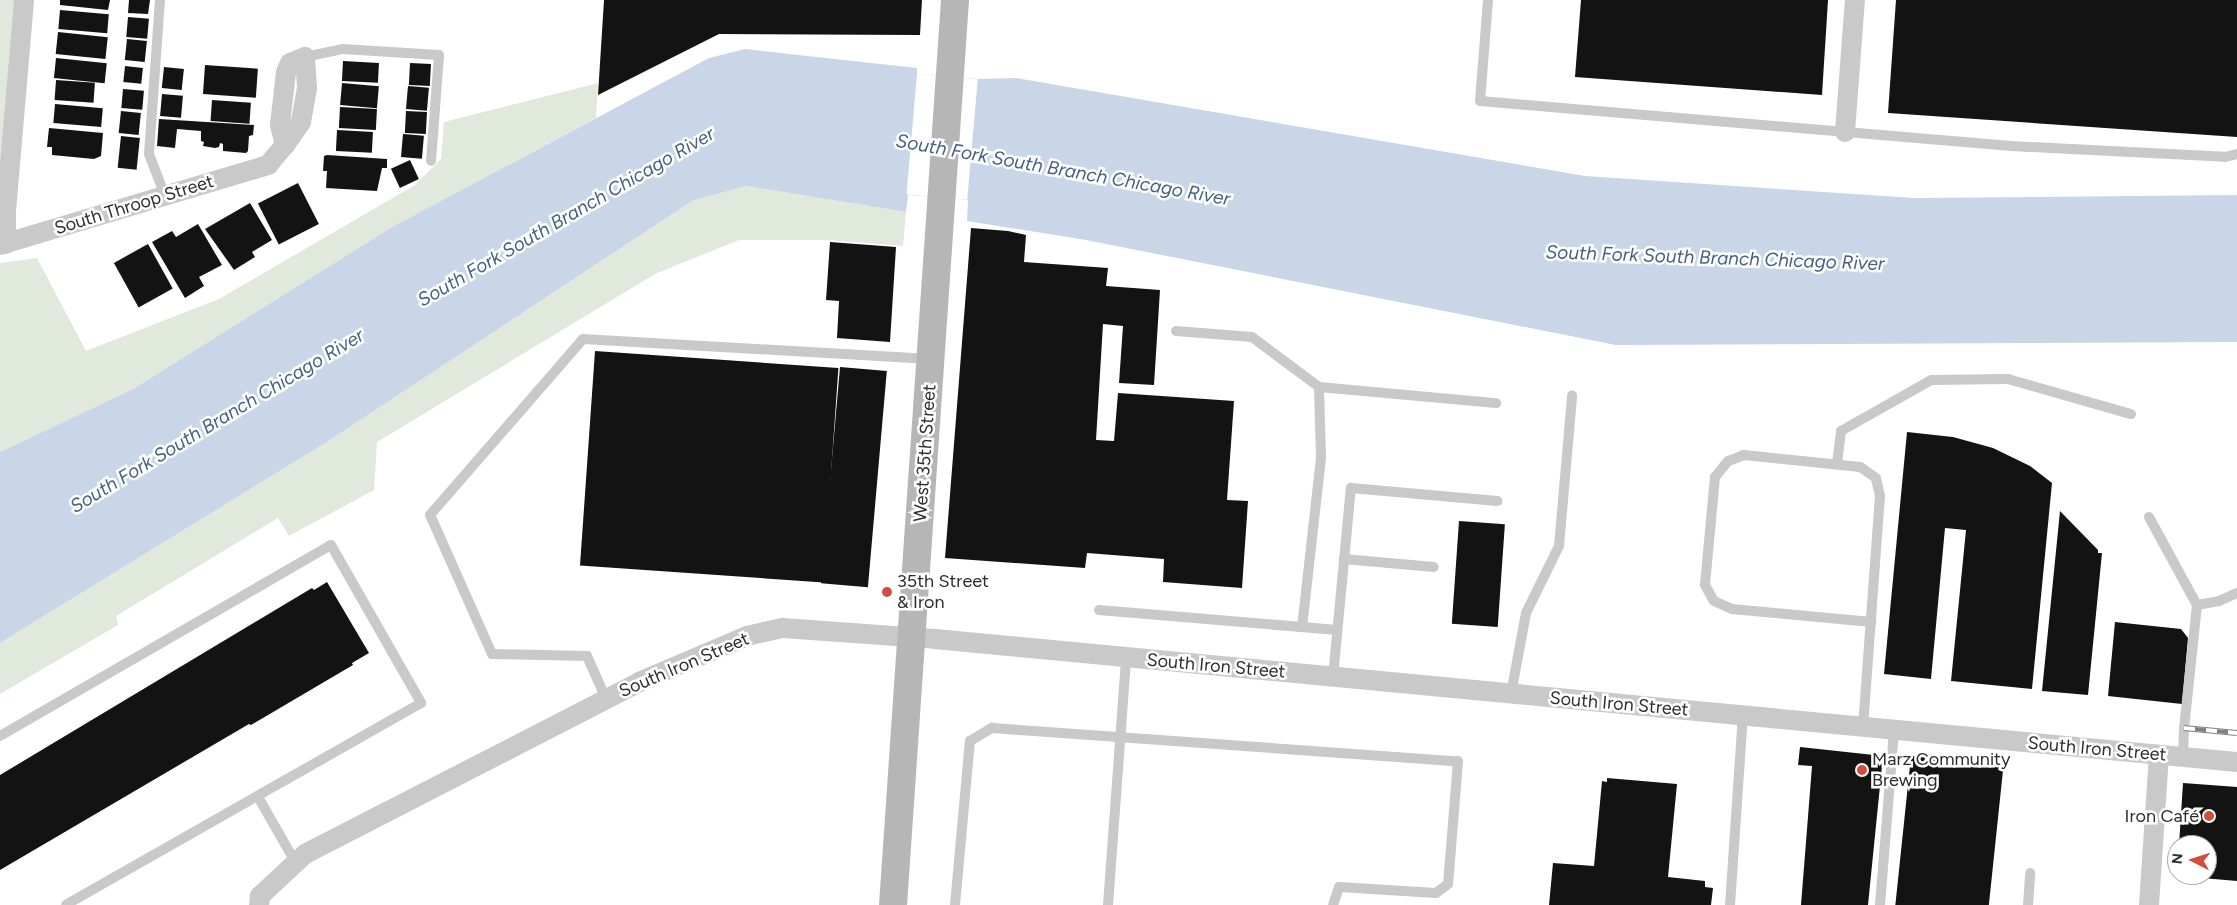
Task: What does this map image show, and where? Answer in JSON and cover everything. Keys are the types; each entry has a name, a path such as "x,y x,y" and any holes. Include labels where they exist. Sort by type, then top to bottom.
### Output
{"main road":[{"name":"West 35th Street","path":"893,905 955,0"}],"street":[{"path":"3,245 24,0"},
{"path":"1845,132 1855,0"},
{"name":"South Throop Street","path":"3,245 268,164 285,145 301,122 307,87 305,57"},
{"name":"South Iron Street","path":"259,900 305,854 639,682 747,636 783,628 912,637 2237,762"},
{"path":"2149,905 2160,755"}],"lane":[{"path":"160,0 149,154 165,196"},
{"path":"1488,0 1480,101 2010,146 2225,157 2237,154"},
{"path":"305,57 343,50 439,55 431,161"},
{"path":"1176,331 1252,337 1319,387 1496,403"},
{"path":"606,699 587,656 492,654 430,515 583,339 931,359"},
{"path":"1838,464 1841,431 1931,380 2008,379 2130,414"},
{"path":"1302,627 1321,458 1319,387"},
{"path":"1511,694 1526,613 1559,546 1572,396"},
{"path":"1863,727 1880,496 1876,478 1860,467 1838,464 1744,455 1728,461 1715,478 1705,585 1714,601 1732,609 1870,622"},
{"path":"1332,677 1351,488 1496,500"},
{"path":"2149,517 2197,605 2183,757"},
{"path":"0,736 331,545 421,703 66,905"},
{"path":"1344,559 1434,567"},
{"path":"2197,605 2219,601 2237,593"},
{"path":"1099,610 1337,630"},
{"path":"1108,905 1126,658"},
{"path":"1730,905 1743,716"},
{"path":"955,905 970,740 992,728 1458,761 1448,884 1436,893 1339,887 1333,905"},
{"path":"1880,905 1894,730"},
{"path":"258,797 296,863"},
{"path":"2028,905 2030,873"}],"shaded area":[{"path":"0,0 15,0 0,194"},
{"path":"598,83 596,118 392,227 133,389 0,452 0,263 37,258 86,351 219,299 415,185 441,159 444,122"},
{"path":"746,186 906,212 903,246 828,240 739,240 655,274 377,442 374,490 289,536 278,518 116,616 118,625 0,694 0,643 330,440 692,201"}],"water":[{"name":"South Fork South Branch Chicago River","path":"745,49 917,68 917,74 978,79 1016,78 1585,176 1914,198 2237,195 2237,342 1616,345 1086,240 967,221 968,200 908,195 906,212 746,186 692,201 330,440 0,643 0,452 133,389 392,227 709,58"}],"pier":[{"path":"917,74 978,79 967,200 906,195"}],"building":[{"path":"60,0 110,0 108,10 60,5"},
{"path":"129,0 150,0 148,14 128,13"},
{"path":"604,0 922,0 920,35 719,34 598,95"},
{"path":"1581,0 1828,0 1822,95 1575,77"},
{"path":"1896,0 2237,0 2237,137 1888,113"},
{"path":"60,10 109,14 107,33 58,29"},
{"path":"128,17 149,19 147,39 126,37"},
{"path":"58,32 108,37 105,59 56,54"},
{"path":"127,39 147,41 145,62 125,60"},
{"path":"56,58 107,63 105,83 54,78"},
{"path":"343,61 379,63 378,83 342,81"},
{"path":"410,63 431,64 430,86 409,85"},
{"path":"205,65 258,69 256,98 203,94"},
{"path":"125,66 143,68 141,84 123,82"},
{"path":"164,67 184,69 182,90 162,88"},
{"path":"56,80 95,83 94,103 55,100"},
{"path":"342,83 379,86 377,108 340,105"},
{"path":"408,86 429,88 427,111 406,109"},
{"path":"123,89 144,91 142,110 121,108"},
{"path":"162,94 183,96 181,118 160,116"},
{"path":"212,100 251,103 249,124 211,121"},
{"path":"55,104 103,108 101,127 53,123"},
{"path":"340,107 377,109 376,130 339,128"},
{"path":"121,111 141,113 139,135 119,133"},
{"path":"406,111 427,112 426,134 405,133"},
{"path":"159,119 254,125 253,135 249,136 248,151 246,153 223,151 223,144 220,143 219,147 215,148 203,146 204,142 201,141 201,131 177,129 175,148 157,146"},
{"path":"49,128 103,133 101,156 94,159 52,155 52,147 47,147"},
{"path":"337,130 373,132 372,153 336,151"},
{"path":"403,134 424,136 422,159 401,157"},
{"path":"121,136 140,138 137,170 118,168"},
{"path":"324,156 387,159 387,168 382,168 377,191 326,188 327,171 323,171"},
{"path":"410,160 419,179 400,188 391,169"},
{"path":"298,183 319,224 279,244 258,203"},
{"path":"250,203 272,240 252,252 255,257 234,270 205,229"},
{"path":"198,224 222,265 199,277 204,286 185,298 152,242 172,231 176,237"},
{"path":"971,228 1008,231 1026,235 1024,262 1108,268 1106,286 1160,290 1154,385 1119,383 1123,326 1103,324 1096,440 1114,441 1118,393 1234,401 1227,500 1248,501 1242,588 1163,582 1164,559 1087,553 1085,568 945,558"},
{"path":"830,242 896,247 890,342 837,338 839,301 826,300"},
{"path":"148,244 173,289 139,308 114,263"},
{"path":"595,351 838,368 823,582 580,565"},
{"path":"840,367 887,371 868,587 821,583"},
{"path":"1907,432 1953,437 1993,448 2030,466 2052,483 2032,689 1951,681 1966,530 1945,528 1931,679 1884,674"},
{"path":"2060,511 2098,550 2098,553 2102,553 2088,695 2042,691"},
{"path":"1459,521 1505,524 1498,627 1452,624"},
{"path":"327,582 369,653 352,663 353,665 251,725 249,724 0,870 0,775 312,588 314,590"},
{"path":"2115,622 2181,629 2188,638 2182,704 2108,696"},
{"path":"1800,747 1883,756 1868,905 1801,905 1812,766 1798,765"},
{"path":"1911,756 2003,766 1989,905 1895,905"},
{"path":"1607,778 1677,784 1668,877 1705,881 1705,887 1713,888 1711,905 1549,905 1553,863 1594,866 1602,781 1607,782"},
{"name":"Iron Café","path":"2183,783 2237,787 2237,881 2217,879 2217,835 2180,835"}],"railway":[{"path":"2184,728 2237,733"}],"place":[{"name":"35th Street & Iron","path":"887,592"},
{"name":"Marz Community Brewing","path":"1862,770"},
{"name":"Iron Café","path":"2209,816"}]}
